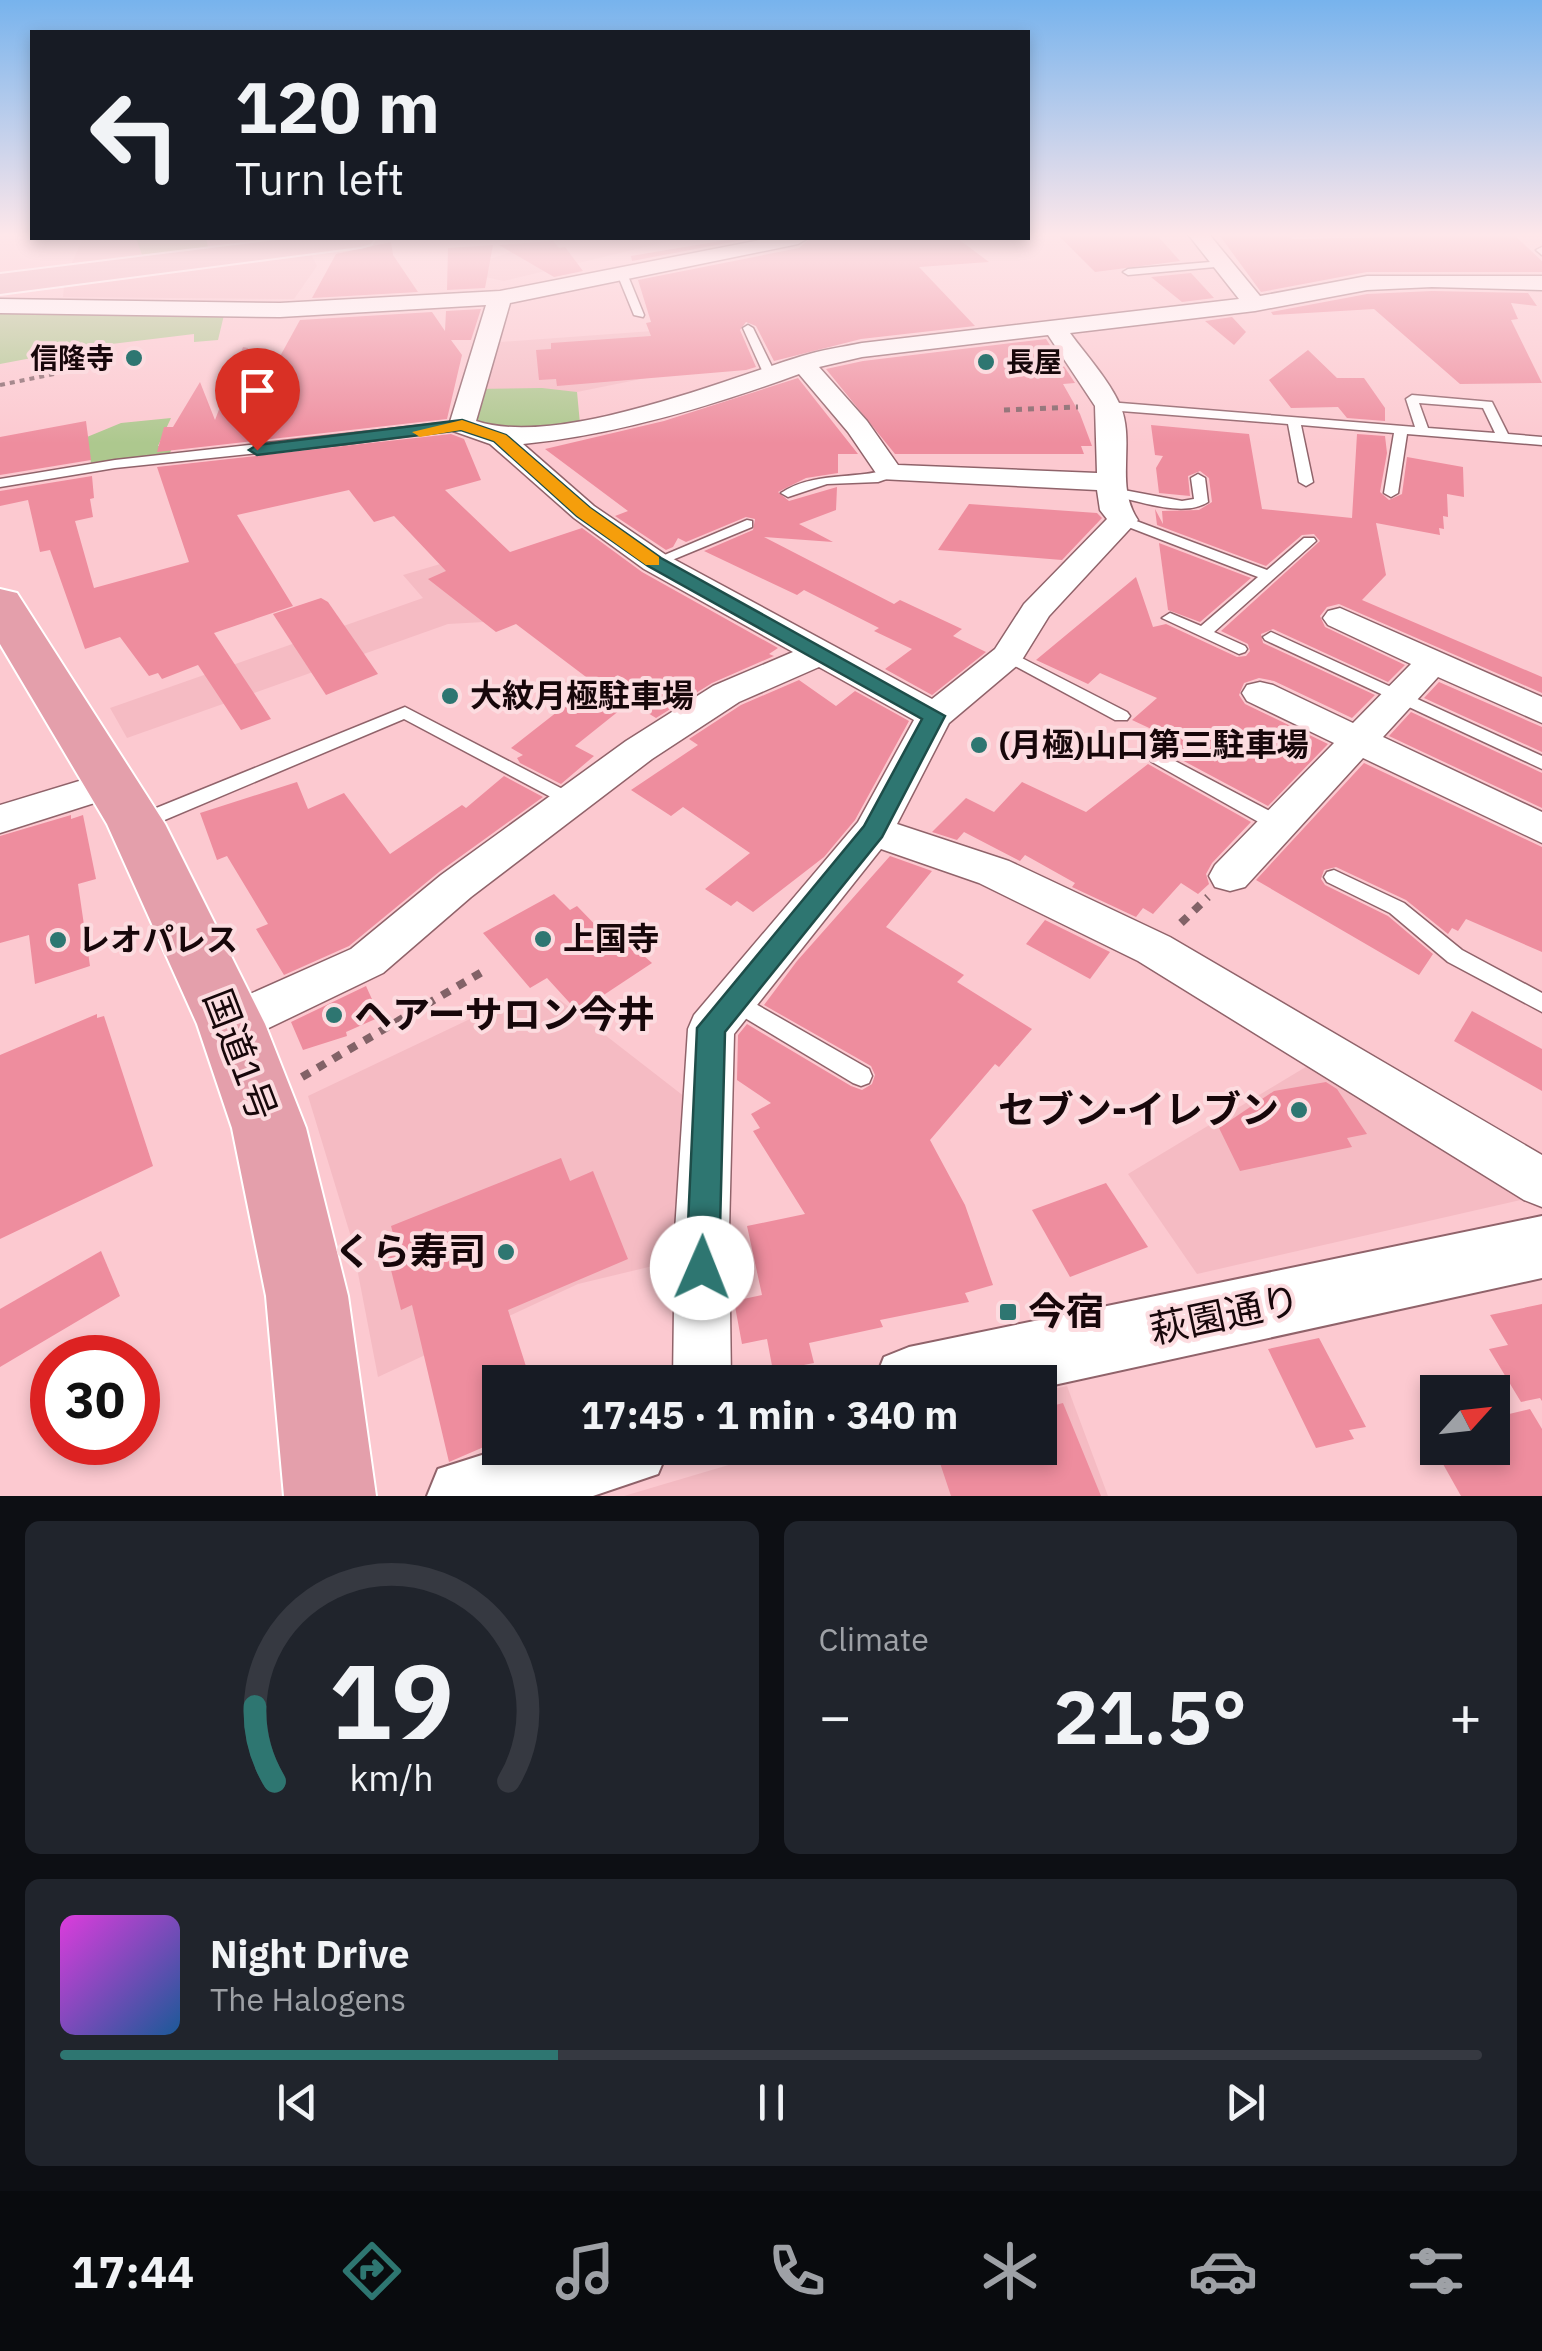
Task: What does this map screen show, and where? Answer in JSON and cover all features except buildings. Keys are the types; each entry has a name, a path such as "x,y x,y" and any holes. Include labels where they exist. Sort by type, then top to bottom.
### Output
{"highway":[{"name":"国道1号","path":"0,603 124,804 232,1024 270,1128 307,1296 330,1496"}],"street":[{"path":"0,306 266,310 406,303"},
{"path":"499,303 462,425 500,438 584,512 655,562 934,716"},
{"path":"500,438 555,433 610,421 727,392 804,364 862,350 1261,303"},
{"path":"702,1365 702,1230 711,1028 873,831 934,716 1008,656 1116,498 1108,406 1056,329"},
{"path":"804,364 858,427 890,473 1116,498"},
{"path":"1340,618 1542,711"},
{"path":"232,1024 367,961 456,886 570,800 726,694 820,654"},
{"path":"1230,876 1427,668"},
{"path":"1260,693 1542,829"},
{"path":"0,819 124,804"},
{"path":"873,831 994,872 1154,949 1542,1183"},
{"name":"萩園通り","path":"989,1365 1542,1248"},
{"path":"465,1496 573,1465"}],"lane":[{"path":"634,303 639,314"},
{"path":"748,328 771,377"},
{"path":"1422,430 1412,399 1488,405 1503,437"},
{"path":"1108,406 1542,441"},
{"path":"1294,422 1306,482"},
{"path":"0,482 180,454 296,448 462,425"},
{"path":"1391,493 1401,430"},
{"path":"788,493 826,480 878,478 890,473"},
{"path":"1116,498 1182,505 1200,502 1198,478"},
{"path":"1116,498 1269,576"},
{"path":"655,562 747,524"},
{"path":"1203,633 1309,541"},
{"path":"1170,618 1239,648"},
{"path":"1271,637 1542,764"},
{"path":"1008,656 1121,716"},
{"path":"124,804 404,712 570,800"},
{"path":"1158,758 1278,824"},
{"path":"1334,877 1397,908 1455,956 1542,1002"},
{"path":"733,1000 860,1076"}],"path":[{"path":"0,386 80,369"},
{"path":"1004,410 1108,406"},
{"path":"1154,949 1230,876"},
{"path":"293,1083 482,972"}],"shaded area":[{"path":"694,328 656,376 577,392 473,389 487,343"},
{"path":"481,552 484,622 448,624 127,738 110,708 423,598 403,575"},
{"name":"くら寿司","path":"510,1000 560,1000 685,1097 686,1258 578,1284 378,1377 351,1237 308,1096"},
{"path":"1314,1062 1525,1199 1197,1274 1128,1174"},
{"path":"1067,1386 1108,1496 624,1496 729,1465 1057,1465 1057,1388"}],"green space":[{"path":"0,310 224,315 218,340 194,342 194,334 95,346 0,364"},
{"path":"473,389 577,392 580,424 500,438 462,425"},
{"path":"171,418 158,446 173,445 170,453 91,463 87,437 121,423"}],"slow traffic":[{"path":"420,432 462,425 500,438 584,512 652,561"}],"place":[{"name":"信隆寺","path":"134,358"},
{"name":"長屋","path":"986,362"},
{"name":"大紋月極駐車場","path":"450,696"},
{"name":"(月極)山口第三駐車場","path":"979,745"},
{"name":"上国寺","path":"543,939"},
{"name":"レオパレス","path":"58,940"},
{"name":"ヘアーサロン今井","path":"334,1015"},
{"name":"セブン-イレブン","path":"1299,1110"},
{"name":"くら寿司","path":"506,1252"},
{"name":"今宿","path":"1008,1312"}],"route":[{"path":"257,450 462,425 500,438 584,512 655,562 934,716 873,831 711,1028 702,1268"}]}
